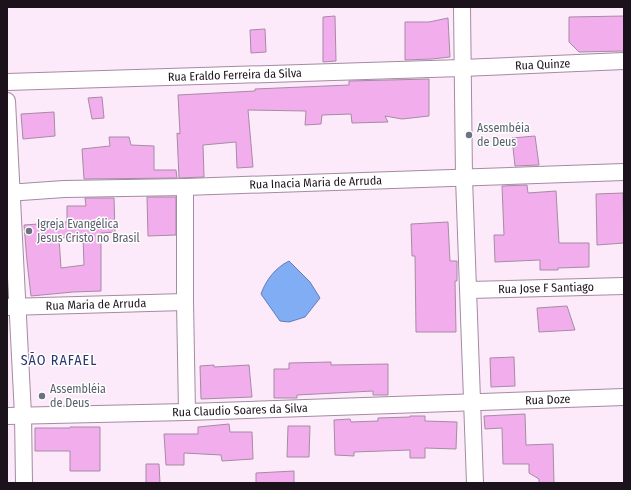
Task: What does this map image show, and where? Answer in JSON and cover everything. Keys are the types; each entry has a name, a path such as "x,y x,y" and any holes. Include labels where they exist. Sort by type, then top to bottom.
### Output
{"street":[{"path":"462,7 464,178 475,483"},
{"name":"Rua Quinze","path":"462,68 624,62"},
{"name":"Rua Eraldo Ferreira da Silva","path":"7,82 462,68"},
{"path":"7,101 10,193 13,418 24,483"},
{"name":"Rua Inacia Maria de Arruda","path":"10,193 64,189 185,187 624,172"},
{"path":"185,187 187,412"},
{"name":"Rua Jose F Santiago","path":"469,290 624,286"},
{"name":"Rua Maria de Arruda","path":"12,307 185,302"},
{"name":"Rua Doze","path":"472,402 624,397"},
{"name":"Rua Claudio Soares da Silva","path":"13,418 472,402"}],"water":[{"path":"289,261 310,282 320,298 305,317 289,322 280,321 261,294 272,275 279,267"}],"building":[{"path":"335,16 336,61 323,62 323,17"},
{"path":"624,16 624,51 579,52 569,42 569,17"},
{"path":"448,18 450,57 405,60 405,22 429,22"},
{"path":"265,29 266,52 251,53 250,30"},
{"path":"429,79 429,116 402,119 385,116 388,122 352,123 351,114 322,115 321,124 305,125 306,111 248,110 253,167 237,168 236,142 203,145 204,177 179,178 177,133 180,134 178,95 255,91 255,89 349,85 349,81"},
{"path":"102,97 104,118 92,119 88,98"},
{"path":"54,112 55,136 23,139 21,114"},
{"path":"535,136 539,165 515,166 512,138"},
{"path":"109,137 129,137 131,145 154,146 154,170 176,170 177,178 84,179 82,149 110,146"},
{"path":"527,185 528,193 556,191 559,243 589,243 589,267 540,270 540,260 495,262 494,235 504,235 502,186"},
{"path":"623,193 624,243 597,245 596,194"},
{"path":"147,197 176,197 176,235 148,236"},
{"path":"85,198 114,198 115,232 101,233 101,291 31,296 24,225 67,222 67,206 86,206","holes":["83,237 84,265 61,268 59,238"]},
{"path":"448,222 450,261 457,261 457,281 455,281 456,332 416,332 415,256 412,256 411,224"},
{"path":"567,306 575,330 539,332 537,308"},
{"path":"514,357 515,386 491,387 490,358"},
{"path":"331,362 331,365 388,364 388,395 373,395 373,391 297,395 297,398 274,398 274,369 289,369 289,363"},
{"path":"214,365 214,367 249,365 252,397 201,399 200,366"},
{"path":"525,414 526,445 553,444 554,483 539,483 539,479 529,473 529,464 503,464 502,428 485,429 484,416"},
{"path":"425,416 425,421 457,422 456,449 425,448 425,458 410,458 410,450 354,452 354,456 335,455 334,420 350,419 351,422 378,421 378,418"},
{"path":"229,424 230,432 252,432 253,459 222,461 221,455 184,453 184,465 166,465 164,434 198,434 198,427"},
{"path":"288,426 310,426 309,457 287,457"},
{"path":"100,427 100,471 70,471 70,451 35,451 35,428"},
{"path":"146,464 159,464 160,483 146,483"},
{"path":"294,471 294,483 256,483 256,473"}],"place":[{"name":"Assembéia de Deus","path":"469,135"},
{"name":"Igreja Evangélica Jesus Cristo no Brasil","path":"29,231"},
{"name":"Assembléia de Deus","path":"42,396"}],"district":[{"name":"SÃO RAFAEL","path":"59,360"}]}
